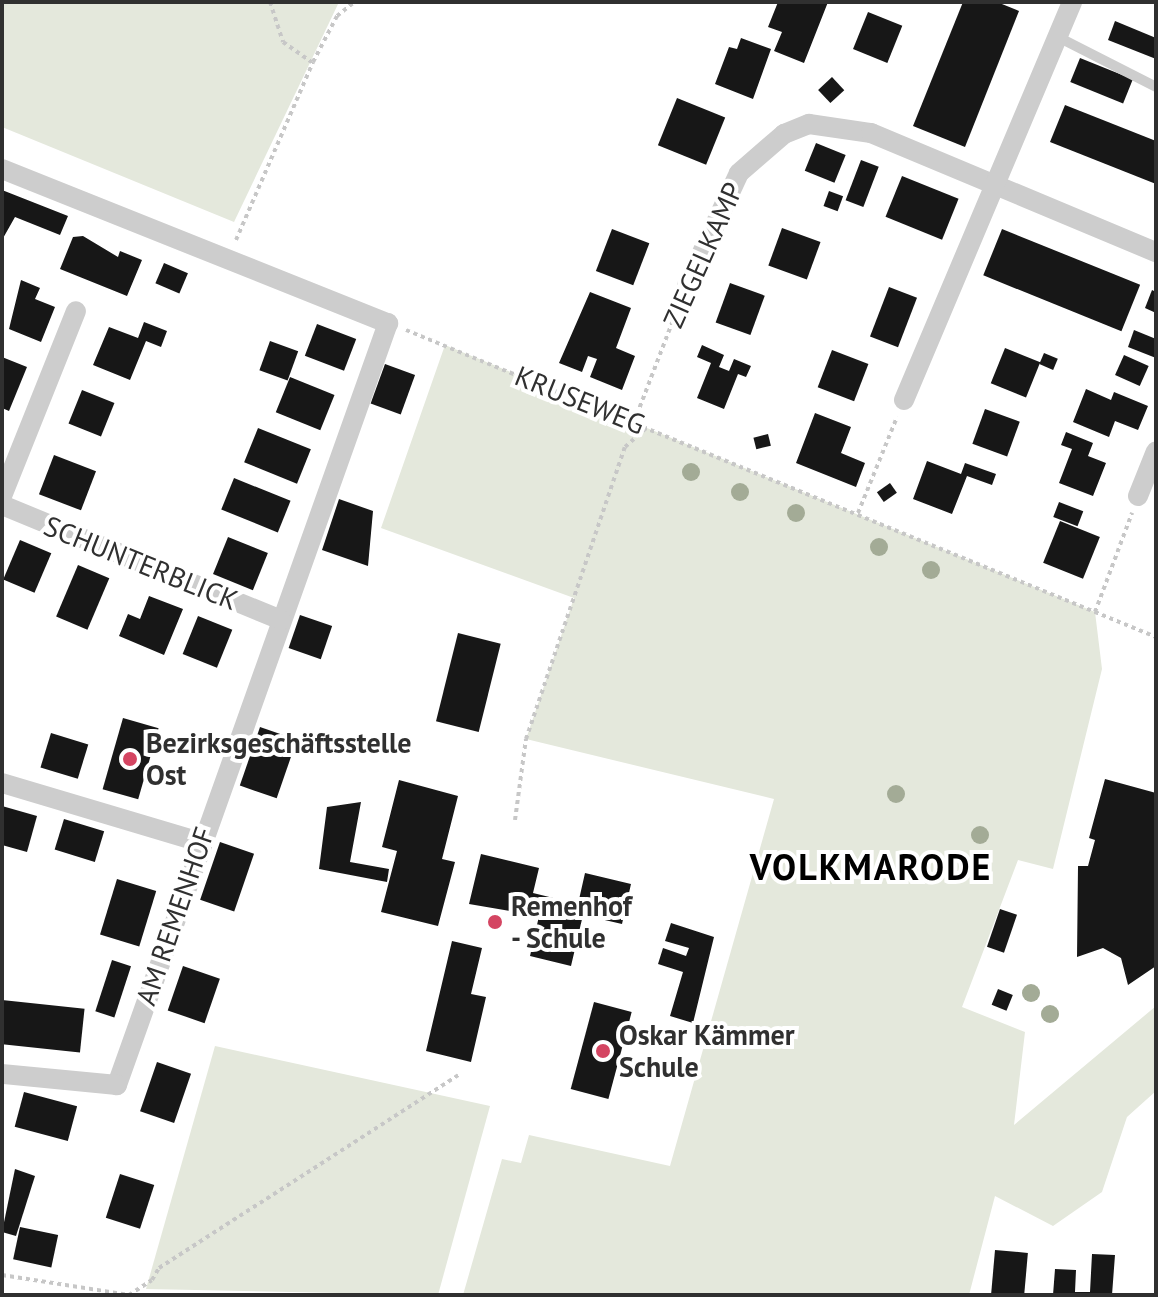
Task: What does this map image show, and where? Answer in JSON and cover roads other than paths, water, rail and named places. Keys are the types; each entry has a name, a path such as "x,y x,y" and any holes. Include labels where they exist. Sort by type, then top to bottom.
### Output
{"street":[{"path":"904,400 1072,2"},
{"name":"ZIEGELKAMP","path":"687,285 739,173 784,134 809,124 871,133 1156,252"},
{"name":"AM REMENHOF","path":"2,169 388,323 200,842 117,1085 2,1074"},
{"path":"2,496 76,311"},
{"path":"1138,496 1156,451"},
{"name":"SCHUNTERBLICK","path":"2,505 281,620"},
{"path":"2,783 200,842"}],"lane":[{"path":"1056,36 1156,87"}],"place":[{"name":"Bezirksgeschäftsstelle Ost","path":"130,759"},
{"name":"Remenhof - Schule","path":"495,922"},
{"name":"Oskar Kämmer Schule","path":"603,1051"}],"district":[{"name":"VOLKMARODE","path":"871,867"}]}
